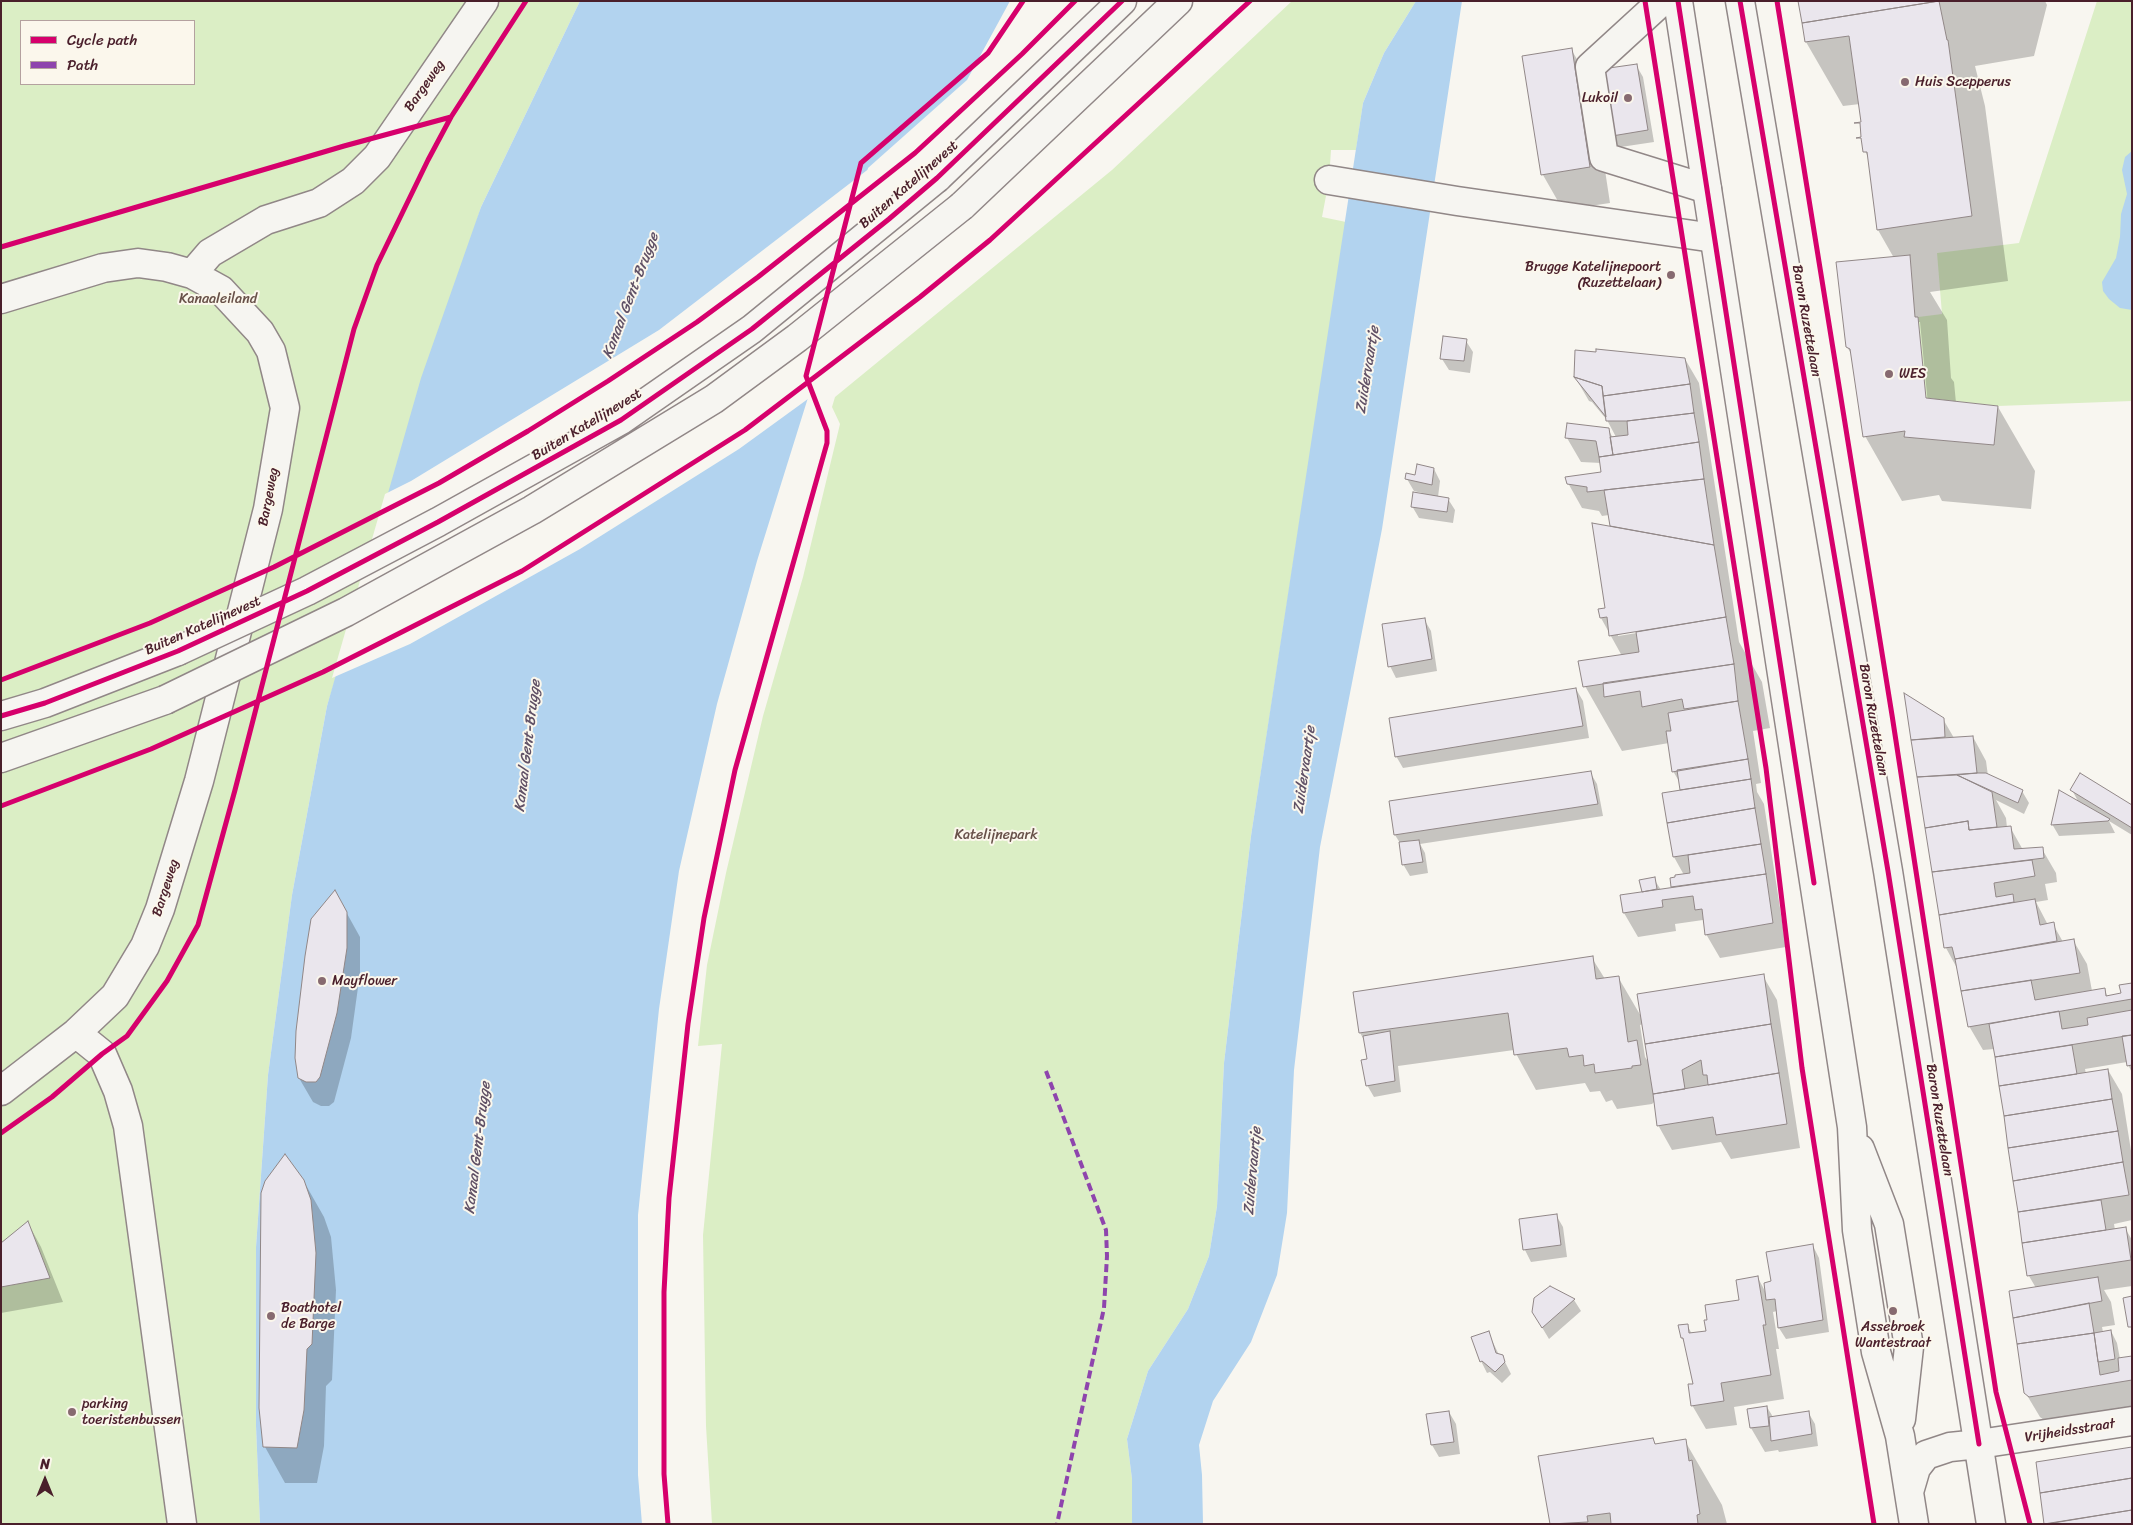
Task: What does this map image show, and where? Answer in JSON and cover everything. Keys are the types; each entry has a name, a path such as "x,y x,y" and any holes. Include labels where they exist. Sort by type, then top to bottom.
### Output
{"main road":[{"name":"Bargeweg","path":"1,1091 76,1033 115,996 145,946 160,909 199,781 268,509 285,408 271,351 260,332 221,290 192,274 210,253 266,220 319,203 353,181 376,157 484,1"},
{"name":"Buiten Katelijnevest","path":"1,716 45,703 178,651 315,586 438,522 621,420 752,329 937,178 1122,1"},
{"path":"1,758 164,700 346,612 532,510 714,399 797,338 962,206 1178,1"},
{"path":"1662,1 1590,67 1604,158 1707,189"},
{"path":"1678,1 1852,1127 1889,1224 1908,1347 1900,1436 1914,1524"},
{"name":"Baron Ruzettelaan","path":"1740,1 1890,881 1992,1524"},
{"path":"1329,180 1457,202 1714,238"},
{"path":"1,299 104,268 138,263 166,267 192,274"},
{"path":"76,1033 102,1054 118,1091 128,1126 182,1524"},
{"name":"Vrijheidsstraat","path":"1909,1492 1916,1468 1926,1455 1950,1446 1979,1444 2132,1421"}],"green space":[{"name":"Kanaaleiland","path":"1,1 580,1 481,207 327,706 292,895 268,1075 256,1247 256,1426 260,1524 1,1524"},
{"name":"Katelijnepark","path":"1292,1 1416,1 1384,53 1363,103 1356,150 1331,150 1329,180 1322,217 1346,222 1251,836 1224,1063 1217,1206 1209,1256 1188,1309 1148,1371 1127,1439 1132,1479 1132,1524 712,1524 706,1426 703,1235 722,1044 698,1046 707,965 726,873 763,716 803,577 840,424 832,407 835,397 1112,170"},
{"path":"2097,1 2132,1 2132,401 1998,406 1926,398 1918,317 1942,314 1937,253 2019,243"}],"water":[{"name":"Kanaal Gent-Brugge","path":"580,1 1010,1 967,80 868,168 821,356 757,561 717,704 679,871 659,1009 638,1215 638,1475 642,1524 260,1524 256,1426 256,1247 268,1075 292,895 327,706 421,378 481,207"},
{"name":"Zuidervaartje","path":"1416,1 1462,1 1382,529 1320,847 1294,1070 1287,1213 1277,1275 1251,1342 1213,1401 1199,1445 1203,1524 1132,1524 1132,1479 1127,1439 1148,1371 1188,1309 1209,1256 1217,1206 1224,1063 1251,836 1363,103 1384,53"},
{"path":"2132,151 2132,310 2120,308 2109,299 2103,291 2102,282 2116,258 2120,237 2121,214 2127,194 2122,170 2125,157"}],"pier":[{"path":"892,151 870,170 812,396 739,449 580,549 410,644 332,678 385,494 411,481 659,330"}],"building":[{"path":"1798,1 1939,1 1802,23"},
{"name":"Huis Scepperus","path":"1939,1 1948,40 1972,216 1877,230 1867,152 1863,152 1861,138 1856,138 1861,137 1860,123 1854,123 1861,122 1849,36 1805,42 1802,23"},
{"path":"1572,48 1590,167 1541,175 1522,56"},
{"path":"1637,64 1648,130 1606,137 1595,70"},
{"name":"WES","path":"1910,255 1915,317 1918,317 1926,398 1998,406 1994,445 1904,437 1905,431 1863,437 1850,349 1846,347 1836,262"},
{"path":"1443,336 1467,339 1464,361 1440,359"},
{"path":"1596,349 1685,358 1690,384 1603,396 1602,386 1574,377 1575,350 1596,352"},
{"path":"1574,377 1602,386 1606,417"},
{"path":"1690,384 1694,413 1627,421 1606,421 1603,396"},
{"path":"1694,413 1699,442 1613,455 1610,437 1628,435 1627,421"},
{"path":"1567,423 1609,428 1613,455 1599,457 1596,441 1565,438"},
{"path":"1699,442 1704,479 1587,492 1587,487 1567,484 1565,477 1601,472 1599,457"},
{"path":"1417,464 1434,468 1432,485 1405,479 1406,473 1415,475"},
{"path":"1704,479 1714,545 1610,526 1604,490"},
{"path":"1413,492 1449,498 1447,512 1411,507"},
{"path":"1592,523 1714,545 1726,617 1609,636 1607,617 1600,618 1598,609 1605,608"},
{"path":"1726,617 1734,664 1583,687 1578,661 1639,652 1636,632"},
{"path":"1425,618 1432,659 1388,667 1382,624"},
{"path":"1734,664 1738,701 1684,709 1682,699 1642,707 1640,691 1604,697 1603,683"},
{"path":"1576,688 1583,726 1395,757 1389,718"},
{"path":"1904,693 1944,718 1945,737 1911,740"},
{"path":"1738,701 1748,759 1672,772 1666,731 1671,731 1668,713"},
{"path":"1973,736 1977,773 1917,777 1911,740"},
{"path":"1748,759 1751,779 1680,790 1677,770"},
{"path":"1591,771 1598,804 1394,835 1389,801"},
{"path":"1986,773 2023,790 2018,803 1957,775"},
{"path":"2080,773 2132,805 2132,828 2070,790"},
{"path":"1957,775 1992,792 1997,827 1969,830 1968,821 1925,828 1917,777"},
{"path":"1751,779 1755,808 1667,823 1662,793"},
{"path":"2059,790 2110,819 2108,821 2051,825"},
{"path":"1755,808 1761,844 1673,857 1667,823"},
{"path":"1968,821 1969,830 2011,826 2014,849 2043,847 2044,858 1932,872 1925,828"},
{"path":"1419,840 1423,862 1402,865 1399,842"},
{"path":"1761,844 1766,874 1671,887 1670,878 1675,877 1675,875 1690,873 1688,855"},
{"path":"2032,860 2035,876 1994,883 1996,897 2013,894 2014,902 1939,915 1932,872"},
{"path":"1766,874 1773,923 1705,935 1702,909 1695,910 1693,896 1662,900 1663,907 1623,913 1620,895"},
{"path":"1655,877 1657,889 1642,892 1639,880"},
{"name":"Mayflower","path":"335,890 347,912 347,948 337,1013 320,1077 316,1082 306,1082 298,1078 295,1058 296,1031 305,956 311,919"},
{"path":"2035,899 2040,925 2054,922 2057,941 1955,959 1952,947 1944,948 1939,915"},
{"path":"2074,939 2080,973 1961,991 1955,959"},
{"path":"1593,956 1596,979 1619,976 1628,1042 1637,1040 1641,1065 1595,1073 1594,1064 1584,1066 1583,1055 1569,1057 1567,1048 1514,1055 1508,1013 1359,1033 1353,992"},
{"path":"1764,974 1771,1024 1645,1044 1637,994"},
{"path":"2031,980 2035,1000 2105,988 2106,996 2121,993 2119,985 2132,983 2132,999 1968,1027 1961,991"},
{"path":"2132,1010 2132,1035 1995,1057 1989,1024 2059,1011 2062,1029 2088,1025 2087,1018"},
{"path":"1771,1024 1779,1073 1708,1085 1707,1075 1703,1075 1701,1060 1682,1070 1685,1089 1653,1094 1645,1044"},
{"path":"1390,1031 1395,1081 1366,1086 1361,1060 1367,1059 1363,1036"},
{"path":"2132,1035 2132,1065 2127,1066 2122,1036"},
{"path":"2072,1045 2077,1074 1999,1086 1995,1057"},
{"path":"2108,1069 2112,1099 2004,1116 1999,1086"},
{"path":"1779,1073 1787,1124 1716,1135 1713,1117 1657,1126 1653,1094"},
{"path":"2112,1099 2118,1131 2008,1148 2004,1116"},
{"path":"2118,1131 2123,1162 2013,1181 2008,1148"},
{"path":"285,1154 304,1180 311,1200 316,1253 312,1344 307,1349 304,1410 297,1448 263,1447 259,1408 261,1193 265,1181"},
{"path":"2123,1162 2129,1195 2018,1212 2013,1181"},
{"path":"2101,1200 2106,1230 2022,1243 2018,1212"},
{"path":"1557,1214 1561,1245 1523,1250 1519,1219"},
{"path":"28,1221 50,1278 1,1287 1,1243"},
{"path":"2126,1227 2131,1260 2027,1276 2022,1243"},
{"path":"1813,1244 1823,1320 1778,1328 1775,1299 1766,1300 1764,1283 1771,1281 1766,1252"},
{"path":"1758,1276 1766,1325 1763,1325 1771,1375 1721,1383 1724,1401 1691,1406 1688,1384 1693,1384 1683,1338 1681,1338 1678,1325 1688,1324 1689,1333 1706,1331 1704,1320 1707,1320 1705,1305 1739,1300 1736,1280"},
{"path":"2098,1277 2102,1301 2013,1318 2009,1291"},
{"path":"1550,1286 1575,1299 1542,1328 1532,1312 1534,1298"},
{"path":"2132,1296 2132,1327 2128,1327 2123,1298"},
{"path":"2089,1303 2094,1333 2017,1344 2013,1318"},
{"path":"2111,1330 2115,1359 2098,1362 2094,1333"},
{"path":"1489,1331 1496,1353 1503,1355 1505,1362 1495,1372 1482,1361 1480,1362 1471,1337"},
{"path":"2094,1333 2100,1375 2119,1371 2118,1358 2132,1356 2132,1380 2029,1397 2024,1393 2017,1344"},
{"path":"1767,1406 1769,1426 1750,1428 1747,1409"},
{"path":"1449,1411 1454,1442 1431,1445 1426,1414"},
{"path":"1809,1411 1812,1434 1771,1441 1769,1417"},
{"path":"1653,1438 1655,1444 1686,1439 1689,1461 1692,1460 1700,1514 1697,1515 1698,1524 1611,1524 1610,1513 1587,1516 1588,1522 1550,1524 1538,1456"},
{"path":"2132,1447 2132,1478 2040,1493 2036,1462"},
{"path":"2132,1478 2132,1510 2044,1524 2040,1493"},
{"path":"2132,1510 2132,1524 2047,1524"}],"marked path":[{"path":"1046,1071 1106,1230 1107,1256 1104,1308 1057,1524"}],"cycle path":[{"path":"1,1133 52,1097 102,1054 127,1036 167,981 198,925 235,790 354,329 377,265 428,160 451,117 526,1"},
{"path":"668,1524 664,1474 664,1292 669,1198 688,1024 704,918 735,770 827,443 827,431 806,376 861,163 988,53 1023,1"},
{"path":"1,680 150,623 274,567 439,483 608,381 697,322 758,277 915,153 1022,54 1075,1"},
{"path":"1,716 45,703 178,651 307,591 438,522 621,420 752,329 889,219 937,178 1122,1"},
{"path":"1,806 151,749 323,672 522,571 745,430 920,297 990,240 1250,1"},
{"path":"1645,1 1766,768 1802,1068 1874,1524"},
{"path":"1678,1 1814,883"},
{"path":"1740,1 1888,871 1979,1444"},
{"path":"1777,1 1892,715 1996,1392 2030,1524"},
{"path":"1,247 344,146 451,117"}],"place":[{"name":"Huis Scepperus","path":"1905,82"},
{"name":"Lukoil","path":"1628,98"},
{"name":"Brugge Katelijnepoort (Ruzettelaan)","path":"1671,275"},
{"name":"WES","path":"1889,374"},
{"name":"Mayflower","path":"322,981"},
{"name":"Assebroek Wantestraat","path":"1893,1311"},
{"name":"Boathotel de Barge","path":"271,1316"},
{"name":"parking toeristenbussen","path":"72,1412"}]}
